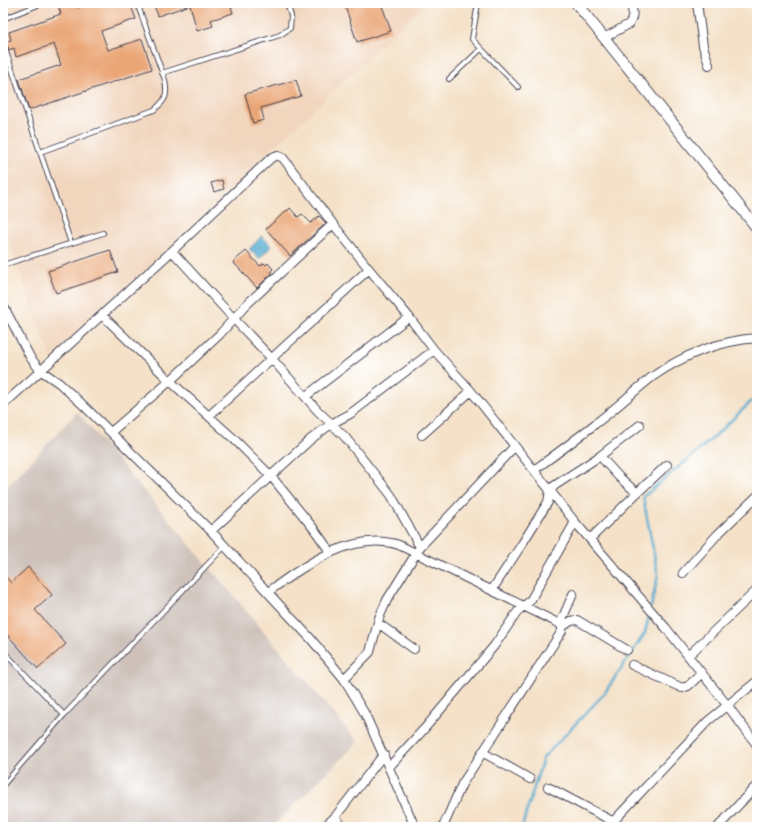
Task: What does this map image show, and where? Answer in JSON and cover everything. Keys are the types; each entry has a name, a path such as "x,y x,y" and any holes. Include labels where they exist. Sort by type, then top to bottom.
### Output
{"street":[{"path":"576,3 757,228"},
{"path":"604,38 629,24 633,14 631,3"},
{"path":"697,3 703,46 709,65"},
{"path":"3,405 172,251 271,158 280,156 332,224 410,317 434,350 471,391 575,522 650,608 757,745"},
{"path":"111,432 170,381 220,334 246,306 332,224"},
{"path":"172,251 331,424 345,437 386,487 396,502 418,550"},
{"path":"209,416 369,269"},
{"path":"3,305 30,357 40,370 59,383 81,403 211,531 323,653 344,679 365,714 415,827"},
{"path":"102,315 271,476 314,529 331,553"},
{"path":"306,396 410,317"},
{"path":"534,470 664,369 694,353 734,340 757,338"},
{"path":"211,531 311,439 331,424 350,414 434,350"},
{"path":"422,435 471,391"},
{"path":"492,590 548,502 550,491 558,483 600,456 640,425"},
{"path":"344,679 370,652 383,608 391,592 418,550 514,446"},
{"path":"600,456 636,493"},
{"path":"590,539 636,493 667,465"},
{"path":"684,573 717,535 757,496"},
{"path":"389,767 430,722 494,646 518,611 530,601 575,522"},
{"path":"268,592 291,576 331,553 354,545 382,542 418,550 561,626"},
{"path":"688,656 757,590"},
{"path":"443,827 462,784 562,631 561,626 573,594"},
{"path":"561,626 577,620 627,650"},
{"path":"378,623 414,649"},
{"path":"632,665 682,688 688,686 702,673"},
{"path":"548,787 611,824 708,721 757,681"},
{"path":"482,752 530,780"},
{"path":"324,827 335,817 384,754"},
{"path":"718,827 757,785"},
{"path":"335,817 343,827"}],"lane":[{"path":"3,19 43,3"},
{"path":"40,152 154,110 163,102 167,92 162,73 137,3"},
{"path":"162,73 280,35 290,28 291,16 287,3"},
{"path":"478,3 472,39 518,87"},
{"path":"3,43 71,243"},
{"path":"449,79 481,49"},
{"path":"3,265 102,233"},
{"path":"3,785 64,715 225,546"},
{"path":"3,651 64,715"}],"shaded area":[{"path":"3,3 426,3 51,358 3,225"},
{"path":"77,412 358,742 272,827 3,827 3,491"}],"water":[{"path":"262,236 272,246 259,259 249,249"}],"building":[{"path":"64,3 76,3 78,8 91,3 130,3 136,19 101,31 108,50 142,39 152,69 29,110 19,79 61,65 54,44 16,57 14,48 9,50 6,42 11,40 9,32 61,14 58,5"},
{"path":"153,3 230,3 233,13 211,20 213,26 197,31 190,5 158,16"},
{"path":"344,3 381,3 391,31 357,42"},
{"path":"296,80 301,96 261,108 264,120 253,123 245,94"},
{"path":"222,180 224,189 214,192 211,183"},
{"path":"290,208 298,217 302,214 311,223 319,216 326,223 290,256 266,229"},
{"path":"110,250 118,272 56,293 48,271"},
{"path":"246,251 260,266 264,263 266,265 268,263 273,269 271,271 272,273 257,288 233,262"},
{"path":"28,567 52,595 35,610 66,644 38,669 3,630 3,574 11,583"}],"waterway":[{"path":"651,607 658,575 643,497 713,438 757,396"},
{"path":"522,827 543,758 604,694 645,633 650,612"}]}
